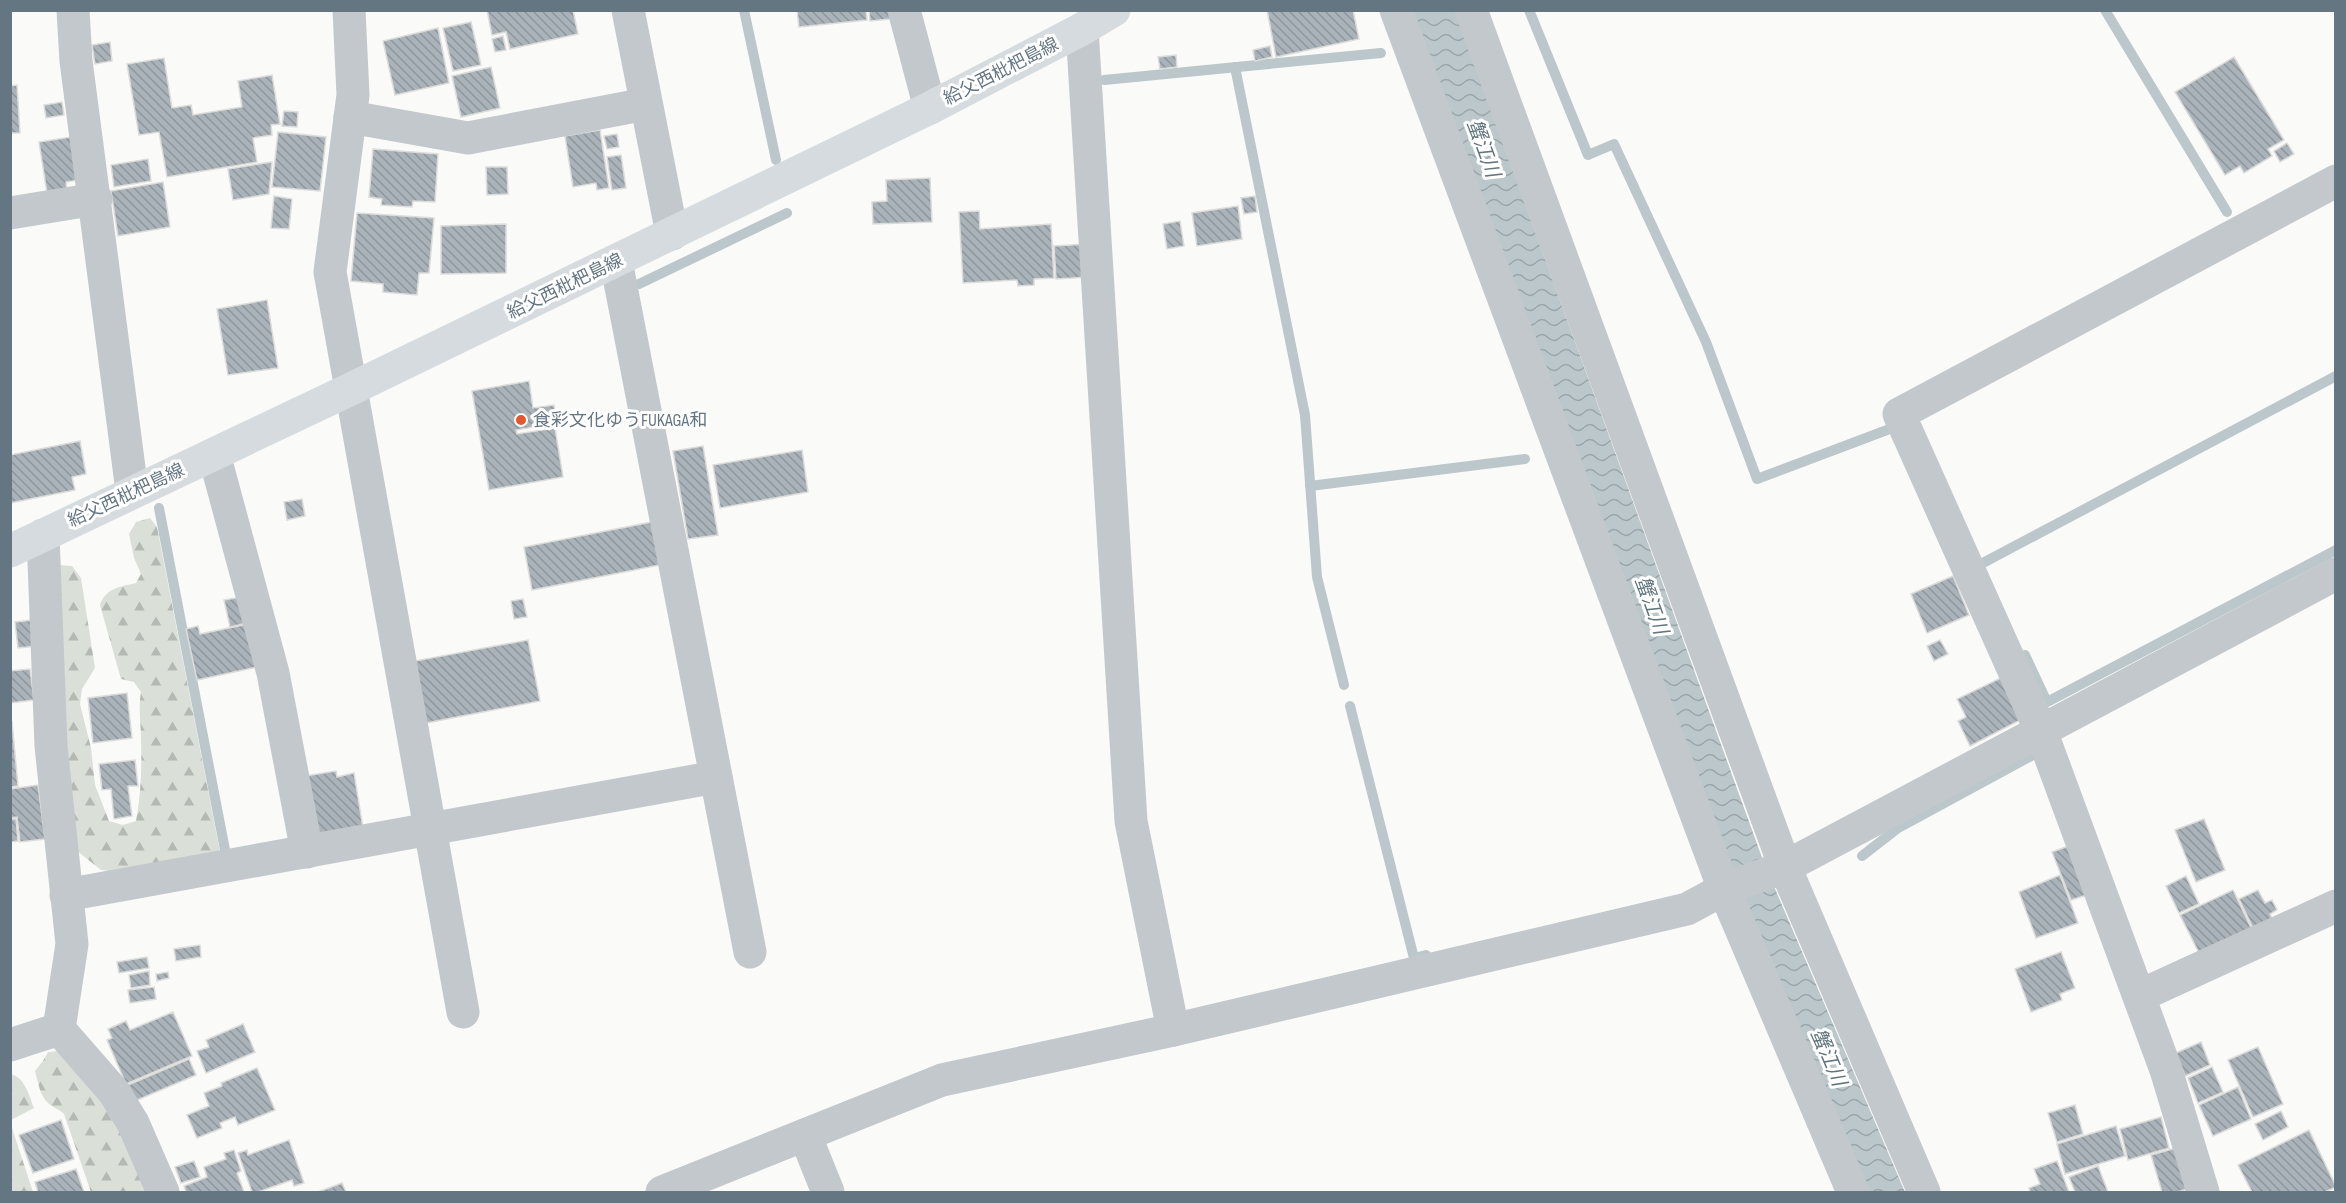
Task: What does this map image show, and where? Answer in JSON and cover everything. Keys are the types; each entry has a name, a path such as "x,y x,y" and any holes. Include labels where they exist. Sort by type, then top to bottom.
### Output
{"main road":[{"name":"給父西枇杷島線","path":"10,551 132,491 351,389 930,108 1114,10"}],"street":[{"path":"73,10 76,61 96,199 132,491"},
{"path":"349,10 353,95 330,272 463,1012"},
{"path":"628,10 672,234"},
{"path":"904,10 930,108"},
{"path":"1396,10 1724,889 1853,1192"},
{"path":"1471,10 1785,867 1924,1192"},
{"path":"1082,29 1131,821 1173,1030"},
{"path":"350,117 468,138 646,104"},
{"path":"2202,1192 2166,1070 2041,731 1899,414 2336,181"},
{"path":"10,213 96,199"},
{"path":"616,261 750,952"},
{"path":"214,454 273,673 307,852"},
{"path":"43,535 51,746 72,944 59,1029 114,1092 133,1123 163,1192"},
{"path":"662,1192 942,1080 1173,1030 1687,909 1724,889 1785,867 2336,574"},
{"path":"66,895 716,777"},
{"path":"2139,996 2336,906"},
{"path":"10,1045 59,1029"},
{"path":"805,1135 828,1192"}],"green space":[{"path":"150,518 157,527 220,852 118,872 101,870 71,846 56,565 72,566 81,578 95,668 82,689 80,704 91,748 95,785 109,821 123,825 136,821 138,811 141,770 141,692 134,682 121,679 100,605 110,592 136,583 141,574 134,558 129,534 136,522"},
{"path":"58,1051 112,1110 151,1192 91,1192 64,1114 45,1100 35,1071 48,1052"},
{"path":"11,1074 23,1083 34,1108 11,1120"},
{"path":"11,1125 33,1192 11,1192"}],"water":[{"name":"蟹江川","path":"1410,11 1455,11 1764,863 1905,1192 1864,1192 1739,900"}],"building":[{"path":"487,10 573,10 578,34 510,49 506,32 492,35"},
{"path":"797,10 866,10 867,20 799,27"},
{"path":"869,10 889,10 890,19 870,21"},
{"path":"1267,10 1353,10 1359,39 1276,57"},
{"path":"471,22 481,65 453,71 443,28"},
{"path":"438,28 449,83 395,95 383,41"},
{"path":"503,36 506,50 495,52 492,39"},
{"path":"110,42 112,61 95,64 92,45"},
{"path":"1270,46 1272,57 1255,61 1253,50"},
{"path":"1176,55 1177,67 1160,69 1158,57"},
{"path":"2234,57 2284,140 2268,149 2272,156 2244,173 2240,166 2225,175 2175,92"},
{"path":"164,58 172,108 191,105 193,115 242,107 238,81 272,75 280,124 271,125 272,135 253,138 257,162 167,177 159,132 139,135 127,64"},
{"path":"491,67 500,108 461,117 452,76"},
{"path":"17,85 20,133 10,133 10,86"},
{"path":"62,102 64,115 46,118 44,105"},
{"path":"284,111 298,112 297,127 282,126"},
{"path":"600,130 609,188 597,190 596,183 573,187 565,136"},
{"path":"278,132 326,137 320,191 272,187"},
{"path":"617,134 619,147 607,149 604,136"},
{"path":"77,136 84,179 66,182 67,190 47,193 39,142"},
{"path":"2287,143 2294,154 2280,162 2274,151"},
{"path":"373,149 438,154 435,202 413,201 412,207 381,205 382,199 369,197"},
{"path":"621,155 626,188 612,190 607,157"},
{"path":"148,159 151,181 114,187 111,165"},
{"path":"272,162 269,194 233,200 228,169"},
{"path":"486,167 507,167 508,194 487,195"},
{"path":"930,178 932,222 873,224 872,202 887,201 886,180"},
{"path":"163,182 170,227 118,236 111,191"},
{"path":"274,196 292,199 289,229 271,228"},
{"path":"1255,196 1257,212 1244,214 1241,198"},
{"path":"1238,206 1242,239 1197,246 1192,213"},
{"path":"979,211 980,229 1051,224 1054,278 1034,279 1034,285 1018,286 1017,280 963,283 959,212"},
{"path":"357,213 434,218 429,273 419,273 417,295 383,292 383,284 351,281"},
{"path":"1180,221 1184,246 1167,249 1163,224"},
{"path":"506,224 506,273 441,274 441,226"},
{"path":"1088,244 1090,277 1056,279 1054,246"},
{"path":"267,300 278,368 228,375 217,309"},
{"path":"529,381 533,408 554,405 557,423 516,430 517,434 555,428 563,477 489,490 472,391"},
{"path":"80,441 86,474 72,477 75,490 10,503 10,455"},
{"path":"703,446 718,535 688,539 673,451"},
{"path":"802,450 808,492 720,508 713,465"},
{"path":"302,499 305,516 287,520 284,502"},
{"path":"657,521 665,564 532,590 524,547"},
{"path":"1953,576 1969,615 1927,633 1911,594"},
{"path":"241,597 247,623 230,627 224,600"},
{"path":"523,599 527,617 514,619 511,601"},
{"path":"34,620 37,646 18,648 15,622"},
{"path":"248,624 257,667 197,680 186,629 198,626 200,634"},
{"path":"528,640 540,701 426,723 415,661"},
{"path":"1940,640 1948,654 1934,661 1927,646"},
{"path":"30,669 34,700 10,703 10,671"},
{"path":"2007,675 2028,716 1970,746 1958,721 1966,717 1957,699"},
{"path":"127,693 132,738 93,743 88,698"},
{"path":"12,722 18,786 10,787 10,723"},
{"path":"135,760 138,786 128,786 132,816 114,819 111,789 102,790 99,764"},
{"path":"336,771 337,777 354,773 363,828 316,837 305,776"},
{"path":"38,785 45,839 20,842 17,817 10,818 10,789"},
{"path":"10,819 16,819 18,841 10,842"},
{"path":"2204,819 2225,870 2196,882 2175,830"},
{"path":"2074,844 2093,893 2071,900 2052,852"},
{"path":"2060,875 2078,923 2036,938 2019,892"},
{"path":"2186,876 2199,904 2179,913 2166,886"},
{"path":"2233,890 2254,934 2202,959 2180,915"},
{"path":"2258,890 2265,903 2272,900 2277,910 2270,914 2272,919 2253,928 2239,899"},
{"path":"200,945 201,957 176,961 174,949"},
{"path":"2061,952 2075,988 2060,994 2062,1000 2031,1012 2015,969"},
{"path":"147,957 149,968 119,973 117,962"},
{"path":"149,971 150,985 131,988 129,975"},
{"path":"168,972 169,978 157,981 156,974"},
{"path":"154,987 156,999 130,1003 128,990"},
{"path":"173,1012 192,1056 126,1084 107,1040 112,1038 108,1029 126,1021 130,1030"},
{"path":"243,1024 255,1052 206,1073 197,1051 209,1047 206,1040"},
{"path":"2201,1042 2210,1065 2185,1076 2176,1053"},
{"path":"2258,1047 2283,1104 2253,1117 2228,1060"},
{"path":"189,1059 196,1075 135,1101 128,1085"},
{"path":"2212,1067 2223,1092 2198,1103 2188,1078"},
{"path":"257,1068 275,1110 238,1125 235,1117 220,1123 222,1128 197,1138 187,1115 209,1106 204,1093"},
{"path":"2238,1087 2251,1119 2213,1136 2199,1105"},
{"path":"2075,1105 2083,1134 2057,1142 2048,1113"},
{"path":"2281,1111 2288,1127 2263,1140 2255,1124"},
{"path":"2161,1117 2169,1148 2128,1160 2120,1129"},
{"path":"61,1120 74,1159 33,1173 19,1135"},
{"path":"2116,1126 2125,1156 2065,1174 2057,1144"},
{"path":"2309,1130 2336,1187 2325,1192 2252,1192 2238,1165"},
{"path":"289,1140 304,1183 294,1186 292,1180 252,1192 238,1153 247,1150 248,1155"},
{"path":"2183,1146 2194,1187 2177,1192 2162,1192 2151,1155"},
{"path":"234,1150 241,1171 237,1173 244,1192 186,1192 184,1186 207,1177 204,1167 226,1159 224,1153"},
{"path":"194,1161 200,1177 181,1183 175,1167"},
{"path":"2057,1161 2069,1192 2030,1192 2029,1188 2040,1184 2034,1169"},
{"path":"2098,1166 2108,1192 2075,1192 2069,1177"},
{"path":"76,1169 84,1192 38,1192 35,1182"},
{"path":"342,1183 346,1192 318,1192"}],"waterway":[{"path":"744,10 776,160"},
{"path":"1529,10 1588,155 1614,144 1706,342 1757,479 1887,430"},
{"path":"2105,10 2227,212"},
{"path":"1104,80 1381,53"},
{"path":"1235,67 1305,415 1317,577 1344,685"},
{"path":"639,284 787,213"},
{"path":"1981,564 2336,376"},
{"path":"1310,486 1525,459"},
{"path":"159,508 226,855"},
{"path":"2025,655 2047,702 2336,550"},
{"path":"1350,706 1414,958 1426,955"},
{"path":"1862,856 1898,828 2031,756"}],"place":[{"name":"食彩文化ゆうFUKAGA和","path":"521,420"}]}
